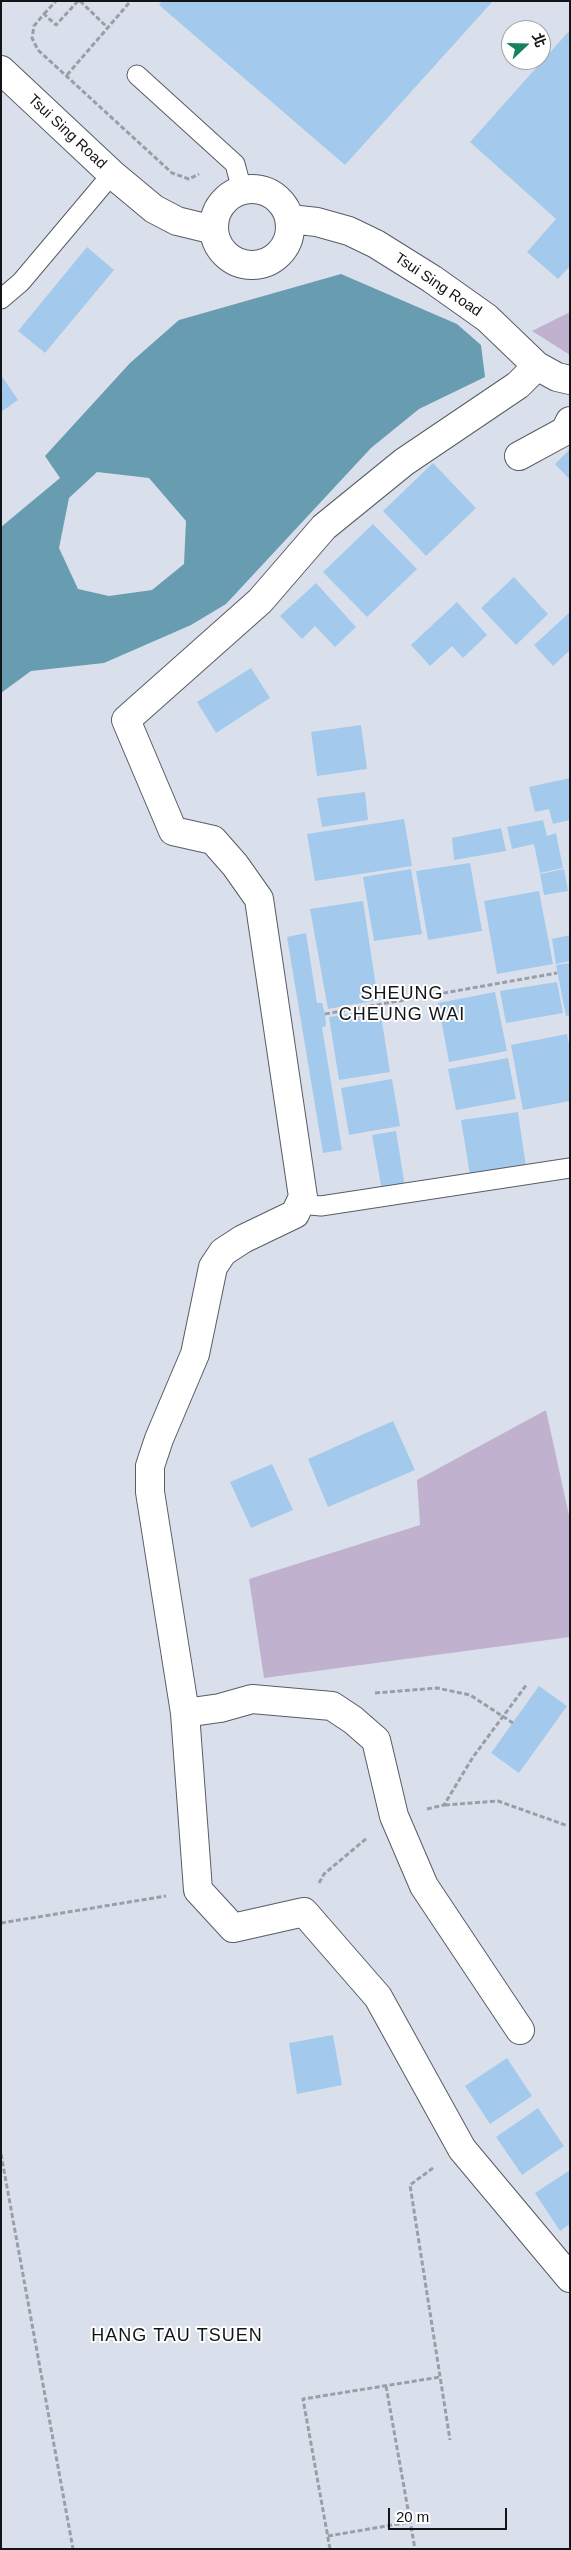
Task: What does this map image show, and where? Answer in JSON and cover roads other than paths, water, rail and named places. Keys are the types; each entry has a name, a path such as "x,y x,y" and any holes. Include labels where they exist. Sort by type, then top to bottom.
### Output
{"street":[{"name":"Tsui Sing Road","path":"1,70 112,174 154,209 177,221 214,230"},
{"path":"258,189 273,194 284,205 290,219 290,235 283,252 268,263 250,266 232,260 219,247 214,230 216,212 228,197 242,190 258,189"},
{"name":"Tsui Sing Road","path":"290,219 318,222 349,231 376,244 432,279 487,318 537,366 558,378 570,380"},
{"path":"537,366 518,385 404,462 324,527 260,601 126,720 173,831 213,840 236,865 259,899 303,1197 295,1214 243,1239 223,1252 213,1267 195,1354 159,1439 150,1466 150,1492 185,1713 198,1890 233,1928 304,1912 378,1997 462,2148 570,2278"},
{"path":"519,456 565,431 570,421"},
{"path":"185,1713 220,1708 252,1700 332,1706 353,1720 376,1740 394,1816 424,1886 520,2030"}],"lane":[{"path":"137,76 235,164 242,190"},
{"path":"1,298 21,282 112,174"},
{"path":"299,1204 321,1206 570,1168"}],"water":[{"path":"341,274 457,324 481,345 485,377 419,409 371,448 226,604 191,625 104,663 31,671 1,693 1,527 60,478 45,456 130,363 179,320","holes":["97,472 149,478 186,521 184,564 152,590 109,596 78,589 59,548 69,498"]}],"district":[{"name":"SHEUNG CHEUNG WAI","path":"402,1004"},
{"name":"HANG TAU TSUEN","path":"177,2336"}]}
